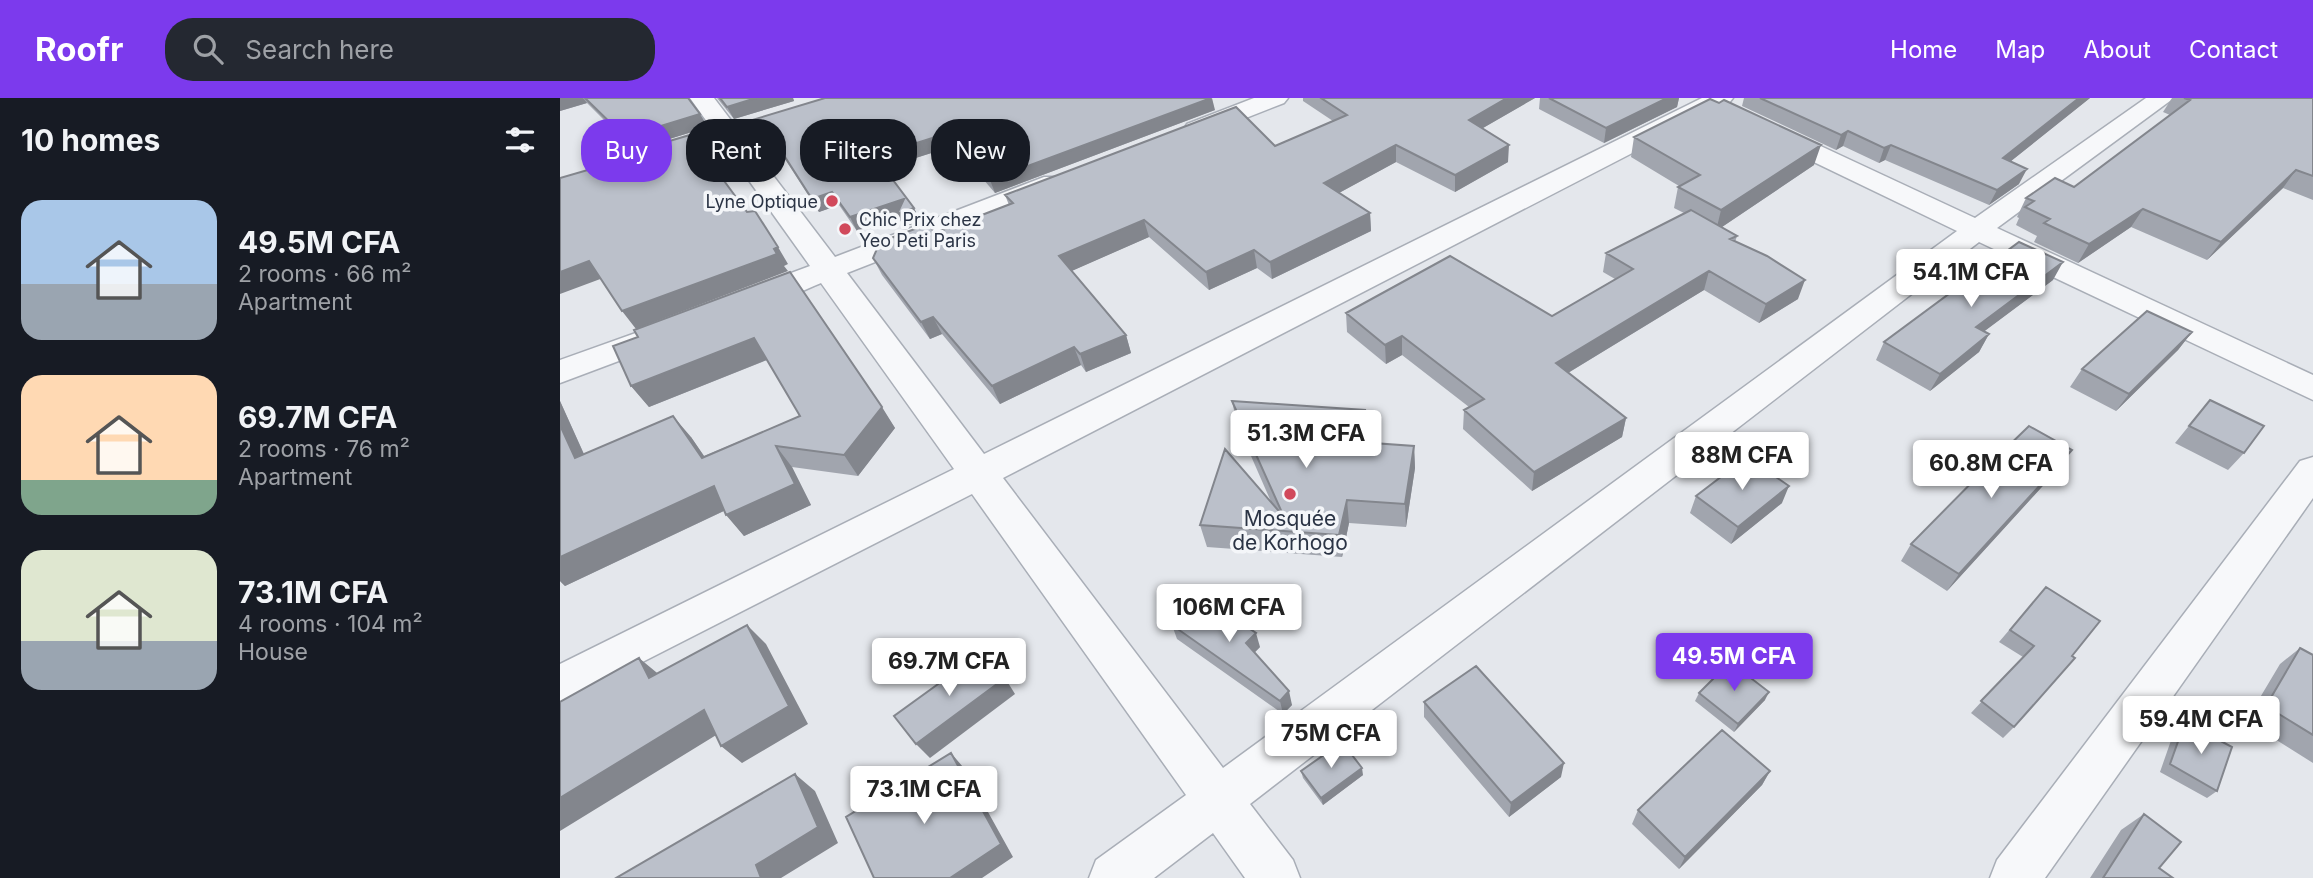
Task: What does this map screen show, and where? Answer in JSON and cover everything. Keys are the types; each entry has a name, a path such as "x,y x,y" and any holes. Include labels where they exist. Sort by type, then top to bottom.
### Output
{"street":[{"path":"702,98 1275,878"},
{"path":"1174,137 1276,98"},
{"path":"1114,878 1978,229 2162,98"},
{"path":"560,685 1723,107 2313,389"},
{"path":"726,309 1084,172"},
{"path":"560,372 688,323"},
{"path":"2015,878 2313,470"}],"building":[{"path":"585,98 688,98 700,114 672,123 672,119 607,119"},
{"path":"720,98 756,98 727,107"},
{"path":"825,98 1211,98 1030,165 1030,119 931,119 931,138 917,143 917,119 800,119 800,180 786,159 786,119 756,119"},
{"path":"1321,98 1507,98 1469,120 1509,145 1455,175 1396,145 1324,183 1370,213 1270,262 1254,250 1206,272 1144,220 1059,256 1126,335 1080,354 1074,347 992,386 933,317 921,322 873,258 880,242 928,224 935,233 1013,203 1005,195 1236,107 1275,146 1347,115"},
{"path":"1549,98 1667,98 1606,128"},
{"path":"1760,98 2079,98 2003,158 2027,169 1997,190 1891,145 1884,148 1848,131 1841,135"},
{"path":"2184,98 2313,98 2313,176 2296,170 2221,242 2143,209 2089,244 2044,223 2050,219 2025,207 2034,201 2026,198 2055,178 2074,187 2190,100"},
{"path":"1710,99 1719,103 1724,100 1821,145 1721,210 1678,187 1700,175 1634,137"},
{"path":"686,136 686,182 725,182 747,212 755,211 778,247 774,249 777,254 622,311 589,261 560,272 560,178 581,172 581,182 672,182 672,140"},
{"path":"801,182 894,182 914,208 897,214 904,199 850,217 832,192 812,199"},
{"path":"1691,210 1737,236 1730,239 1767,256 1805,280 1766,304 1709,271 1556,363 1626,418 1534,472 1464,410 1484,399 1402,336 1385,345 1346,313 1450,256 1552,316 1633,269 1606,253"},
{"path":"2019,242 2063,262 1976,327 1989,334 1940,374 1884,342"},
{"path":"790,272 882,407 844,455 776,446 795,484 726,515 714,486 560,557 560,425 575,458 673,416 702,458 800,416 754,338 631,386 613,346 638,337 634,330"},
{"path":"2147,311 2192,332 2129,394 2082,369"},
{"path":"2210,400 2264,426 2244,453 2189,426"},
{"name":"Mosquée de Korhogo","path":"1232,401 1365,410 1359,442 1414,446 1405,504 1347,500 1339,535 1200,525 1225,449 1284,517"},
{"path":"2029,426 2072,450 1959,574 1911,544 1998,456"},
{"path":"1747,457 1789,486 1738,527 1696,496"},
{"path":"2046,587 2100,621 2072,656 2075,658 2014,727 1981,701 2034,646 2010,630"},
{"path":"1202,597 1256,633 1246,643 1289,691 1280,701 1172,625"},
{"path":"747,625 789,706 721,746 704,710 560,798 560,702 639,658 649,678"},
{"path":"2300,648 2313,655 2313,735 2266,706"},
{"path":"981,653 1005,678 916,744 894,716"},
{"path":"1730,662 1769,692 1738,724 1699,693"},
{"path":"1476,666 1564,763 1511,803 1424,702"},
{"path":"2185,722 2232,747 2217,791 2170,764"},
{"path":"1722,730 1770,771 1685,857 1638,810"},
{"path":"1342,742 1362,768 1321,798 1301,771"},
{"path":"951,753 1001,844 950,878 874,878 846,817"},
{"path":"795,774 818,827 756,865 761,878 616,878"},
{"path":"2144,814 2181,842 2159,868 2173,878 2103,878"}],"place":[{"name":"Lyne Optique","path":"832,201"},
{"name":"Chic Prix chez Yeo Peti Paris","path":"845,229"},
{"name":"Mosquée de Korhogo","path":"1290,494"}]}
